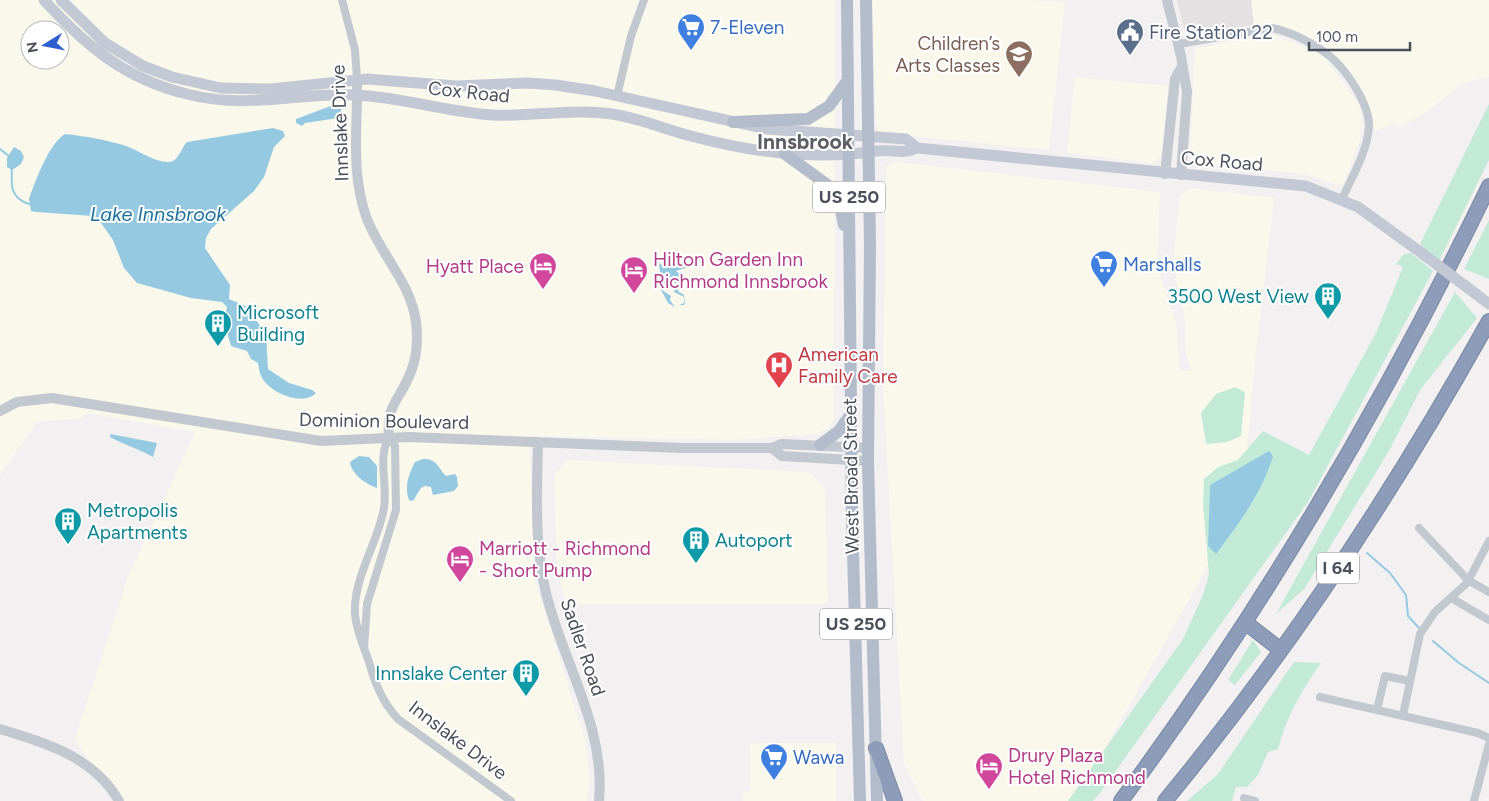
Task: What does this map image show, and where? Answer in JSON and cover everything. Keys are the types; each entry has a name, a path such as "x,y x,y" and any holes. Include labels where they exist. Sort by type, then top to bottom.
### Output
{"highway":[{"name":"I 64","path":"1121,801 1152,760 1246,623 1321,503 1372,412 1489,186"},
{"name":"I 64","path":"1165,801 1281,650 1378,508 1444,402 1489,321"},
{"path":"1246,623 1281,650"},
{"path":"876,748 895,801"},
{"path":"1113,801 1152,760"}],"main road":[{"name":"Cox Road","path":"44,0 80,38 122,69 165,88 202,98 248,102 357,95 486,114 614,114 638,119 720,143 785,154 849,156 883,151 906,153 917,148 1166,174 1293,184 1342,199 1374,217 1489,304"},
{"name":"Cox Road","path":"61,0 93,33 124,55 156,72 221,88 271,89 356,79 398,80 456,86 556,85 639,100 733,122 779,130 906,139 917,148"},
{"name":"West Broad Street","path":"847,0 852,453 860,801"},
{"name":"West Broad Street","path":"866,0 869,136 868,461 877,801"},
{"path":"733,122 808,119 829,106 848,80"},
{"path":"600,113 616,101 618,96"},
{"path":"614,114 619,106 639,100"},
{"path":"785,154 829,186 839,201 843,224 850,239"},
{"path":"820,445 839,431 852,414"}],"street":[{"name":"Innslake Drive","path":"342,0 354,50 357,95 355,152 361,200 372,230 410,298 416,323 414,360 407,380 390,411 389,437 383,447 385,490 382,518 356,603 356,623 378,690 398,719 511,801"},
{"path":"618,96 631,36 644,0"},
{"path":"1167,0 1179,44 1187,92 1181,175"},
{"path":"1179,44 1272,28 1283,31 1305,42 1333,59 1362,98 1367,110 1369,126 1358,166 1342,199"},
{"path":"1166,174 1175,78 1182,68"},
{"name":"Dominion Boulevard","path":"0,411 17,402 52,398 311,441 334,442 389,437 689,448 772,448 782,444 820,445 852,453 868,461"},
{"name":"Innslake Drive","path":"364,648 367,604 396,510 395,446 389,437"},
{"name":"Sadler Road","path":"538,442 537,521 541,568 553,618 596,742 600,772 599,801"},
{"name":"Dominion Boulevard","path":"772,448 782,456 852,453 868,448"},
{"path":"1419,528 1468,580 1489,592"},
{"path":"1403,715 1420,634 1435,612 1468,580 1489,541"},
{"path":"1451,598 1489,620"},
{"path":"1377,710 1385,676 1410,681"},
{"path":"1320,696 1456,728 1489,738"},
{"path":"0,729 40,742 78,758 104,779 119,801"},
{"path":"1474,801 1489,744"},
{"path":"1244,798 1255,801"}],"shaded area":[{"path":"0,0 835,0 834,420 828,429 815,434 736,440 529,436 535,579 585,740 590,781 587,801 115,801 75,739 128,577 195,432 86,413 82,418 37,422 0,475"},
{"path":"872,0 1030,0 1065,2 1049,150 883,133 878,130 876,124"},
{"path":"1177,0 1251,0 1254,25 1192,35 1184,29"},
{"path":"1251,0 1489,0 1489,77 1476,79 1460,85 1427,112 1399,128 1396,123 1375,131 1365,95 1343,64 1322,46 1297,31 1278,25 1254,25"},
{"path":"1268,33 1313,50 1325,58 1359,105 1362,115 1360,139 1344,183 1338,185 1309,175 1201,162 1190,156 1195,49"},
{"path":"1075,77 1168,86 1162,152 1159,159 1151,163 1067,153"},
{"path":"898,162 1160,192 1157,267 1176,321 1180,371 1191,371 1186,353 1185,319 1173,263 1180,196 1189,188 1274,198 1254,371 1242,506 1075,801 923,801 904,763 883,386 886,166"},
{"path":"567,460 809,472 825,489 828,601 823,604 572,604 566,602 557,567 554,476"},
{"name":"Wawa","path":"754,743 836,743 836,801 743,801 743,792 750,790 750,746"}],"green space":[{"path":"1489,104 1489,160 1439,261 1420,244"},
{"path":"1489,220 1489,279 1464,269"},
{"path":"1411,253 1433,271 1308,502 1100,793 1093,801 1068,801 1183,639 1203,595 1209,575 1203,504 1204,479 1218,467 1238,460 1263,431 1309,455 1376,333 1403,267 1396,264 1404,254"},
{"path":"1455,292 1477,318 1420,390 1389,451 1304,589 1276,614"},
{"path":"1235,387 1245,392 1241,436 1227,442 1206,444 1201,413 1216,394"},
{"path":"1253,640 1261,652 1235,685 1228,680"},
{"path":"1294,662 1321,663 1295,704 1278,749 1268,752 1258,775 1247,787 1236,787 1232,801 1187,801 1218,774"}],"water":[{"path":"336,104 342,108 338,118 305,123 302,126 296,123 296,119"},
{"name":"Lake Innsbrook","path":"273,128 283,131 285,136 274,147 264,177 254,191 211,229 206,238 205,248 230,285 229,299 246,306 266,334 268,369 289,383 316,393 311,397 304,398 289,397 275,391 263,380 258,363 251,359 247,351 231,346 227,332 222,329 227,307 222,302 191,298 137,283 124,268 113,240 99,220 93,216 31,211 29,199 48,154 65,134 96,138 119,144 153,159 170,162 178,157 187,142"},
{"path":"14,147 21,151 24,157 21,164 12,170 7,167 7,158"},
{"path":"667,257 668,261 672,261 672,267 688,267 676,271 681,275 678,291 684,295 685,303 684,305 679,305 684,303 684,297 674,292 676,284 670,277 663,285 662,290 671,296 670,300 675,307 668,303 660,288 665,278 660,274 659,263 663,266"},
{"path":"110,434 157,443 153,457 110,437"},
{"path":"1269,451 1273,456 1263,483 1241,519 1216,554 1208,546 1210,485"},
{"path":"359,456 369,457 377,466 377,488 368,484 353,471 350,462"},
{"path":"423,459 432,460 446,476 455,474 458,486 454,491 433,495 431,487 425,486 421,488 413,501 409,500 407,485 409,476 415,462"}],"waterway":[{"path":"0,149 10,157"},
{"path":"12,168 13,190 18,198 29,204"},
{"path":"1367,553 1390,573 1406,595 1408,616 1419,628"},
{"path":"1433,641 1459,663 1489,683"}],"place":[{"name":"7-Eleven","path":"691,51"},
{"name":"Fire Station 22","path":"1130,56"},
{"name":"Children’s Arts Classes","path":"1019,78"},
{"name":"Marshalls","path":"1104,288"},
{"name":"Hyatt Place","path":"543,290"},
{"name":"Hilton Garden Inn Richmond Innsbrook","path":"634,294"},
{"name":"3500 West View","path":"1328,320"},
{"name":"Microsoft Building","path":"218,347"},
{"name":"American Family Care","path":"779,389"},
{"name":"Metropolis Apartments","path":"68,545"},
{"name":"Autoport","path":"696,564"},
{"name":"Marriott - Richmond - Short Pump","path":"460,583"},
{"name":"Innslake Center","path":"526,697"},
{"name":"Wawa","path":"774,781"},
{"name":"Drury Plaza Hotel Richmond","path":"989,790"}],"district":[{"name":"Innsbrook","path":"805,141"}]}
